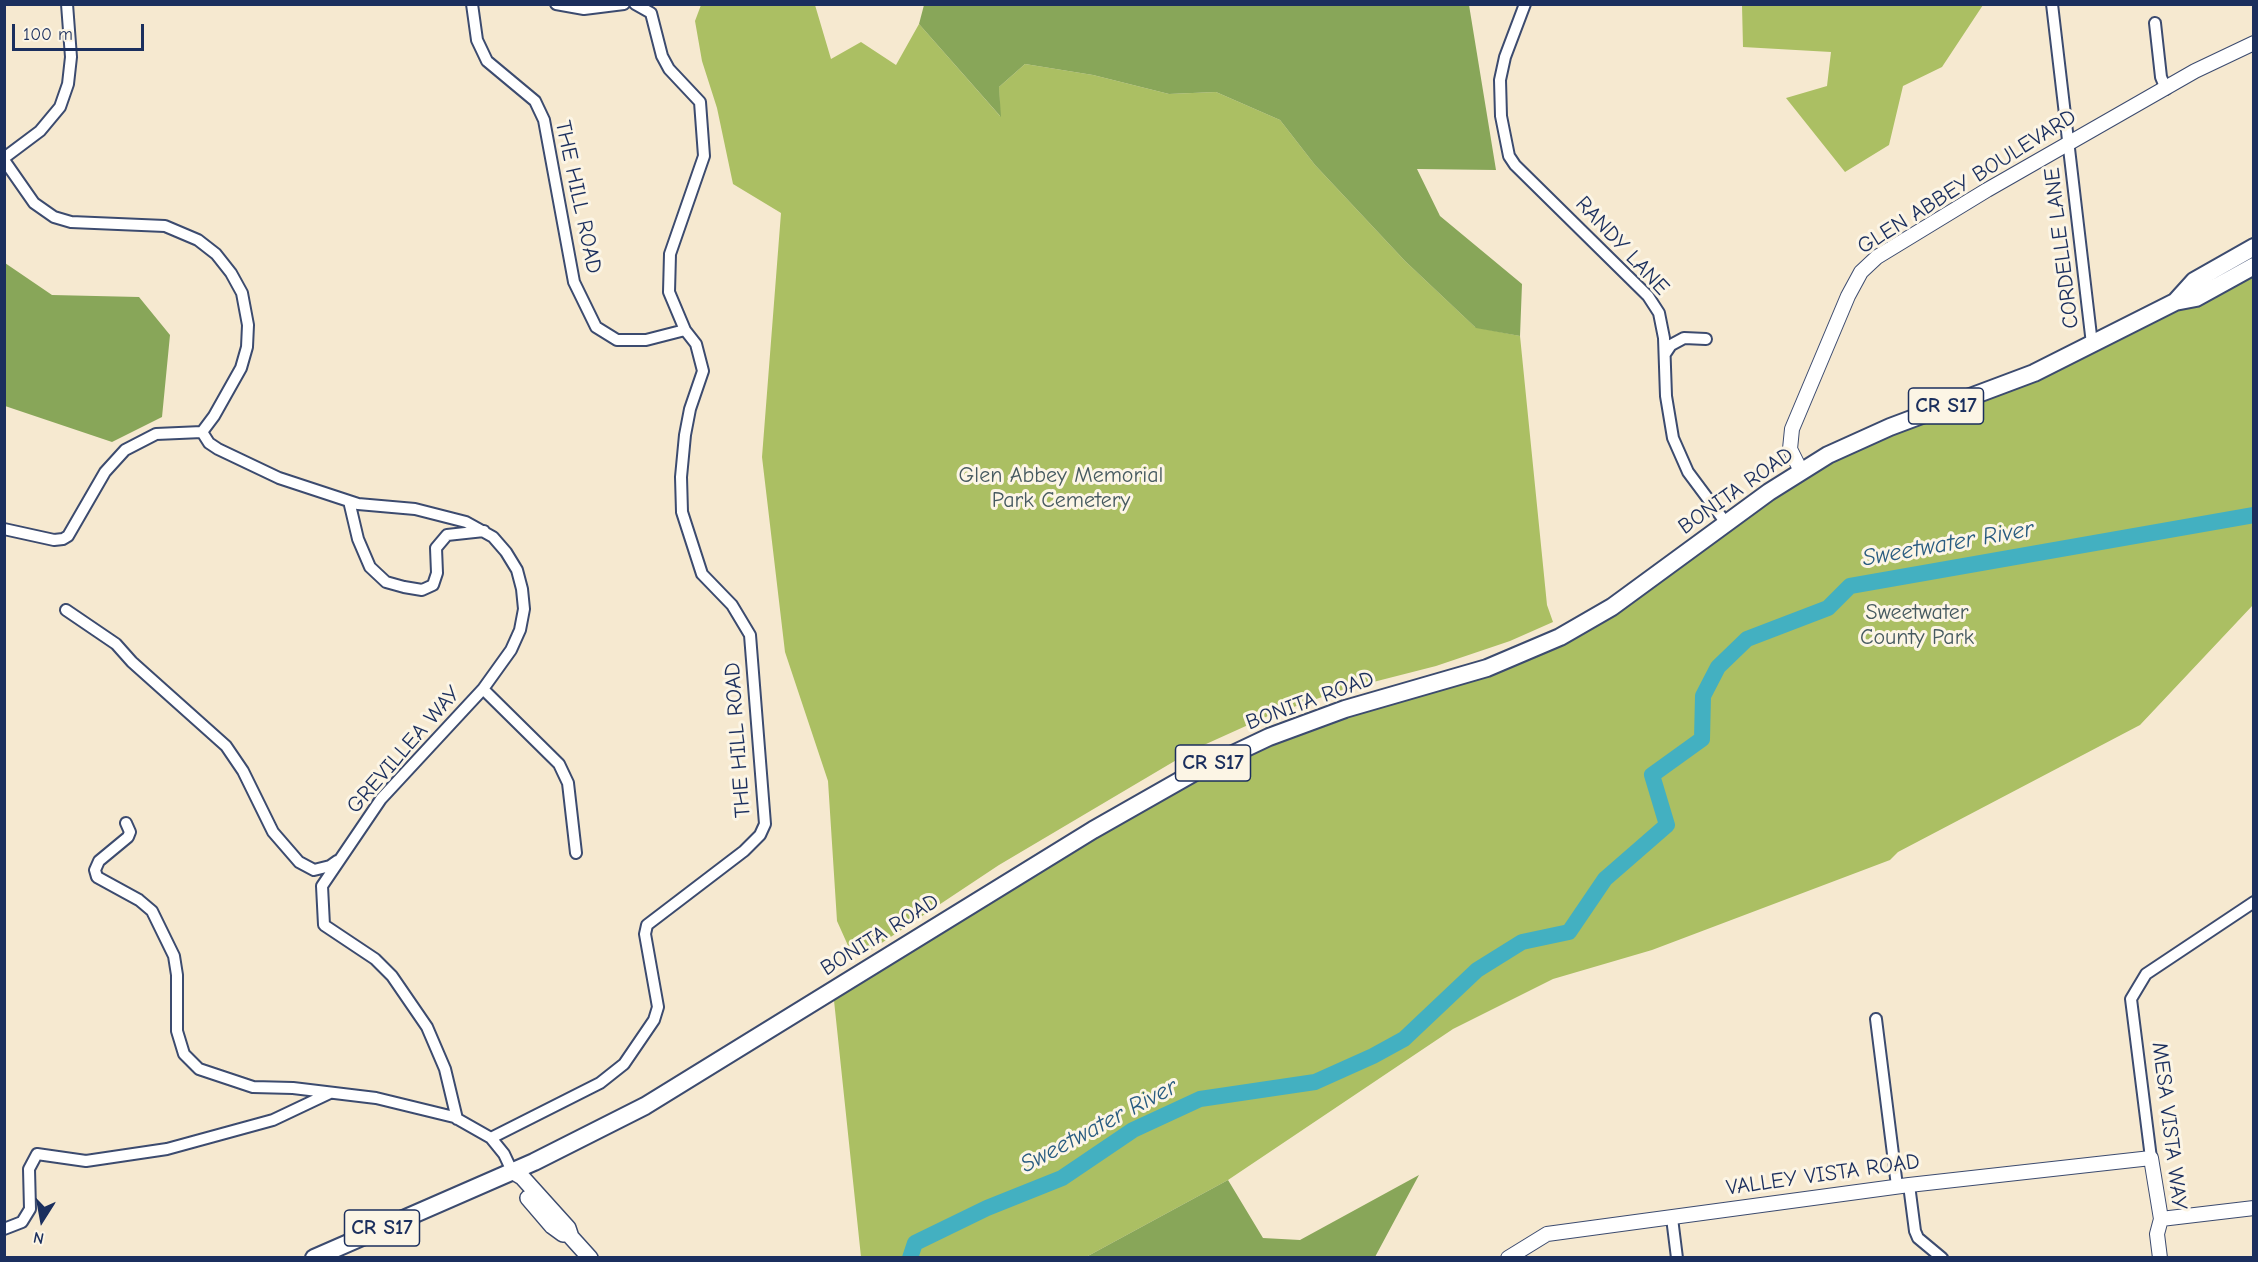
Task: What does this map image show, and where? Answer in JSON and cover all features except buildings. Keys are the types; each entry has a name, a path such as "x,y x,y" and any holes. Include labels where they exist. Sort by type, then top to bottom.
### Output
{"main road":[{"name":"BONITA ROAD","path":"2175,302 2194,281 2253,247"},
{"name":"BONITA ROAD","path":"314,1257 512,1171 645,1106 1083,836 1195,772 1280,733 1345,709 1476,672 1560,637 1612,606 1673,564 1725,523 1801,471 1870,435 2034,373 2175,302 2196,298 2253,266"},
{"path":"512,1171 522,1177 568,1228 571,1238 590,1257"}],"street":[{"path":"67,4 72,57 68,84 60,107 40,131 4,159 34,204 54,217 71,222 165,226 198,240 225,263 245,303 248,325 247,347 241,368 214,416 202,432"},
{"name":"THE HILL ROAD","path":"472,4 477,40 487,61 535,101 544,120 574,282 596,327 617,340 646,340 685,330"},
{"path":"556,4 584,9 624,4"},
{"name":"THE HILL ROAD","path":"491,1138 600,1083 624,1064 654,1020 658,1007 645,934 647,925 744,851 760,835 765,824 750,635 732,605 702,574 682,512 681,477 685,435 690,410 703,371 696,344 685,330 669,292 670,254 704,156 699,102 669,69 662,56 651,14 635,4"},
{"name":"RANDY LANE","path":"1526,4 1505,57 1500,80 1501,116 1509,156 1515,165 1648,296 1661,321 1666,396 1673,438 1688,472 1725,523"},
{"name":"CORDELLE LANE","path":"2052,4 2092,344"},
{"path":"2155,23 2161,76 2166,89"},
{"name":"GLEN ABBEY BOULEVARD","path":"1801,471 1790,449 1792,429 1848,296 1861,272 1877,256 2194,71 2253,43"},
{"path":"1665,355 1671,345 1684,338 1706,339"},
{"path":"4,529 54,540 63,539 68,536 105,472 125,450 156,434 202,432 218,449 267,473 368,506 433,512 466,522 484,531 500,544 517,570 524,609 516,640 483,689"},
{"path":"349,501 358,539 370,567 386,582 416,590 428,588 436,580 435,556 440,540 456,533 484,531"},
{"path":"66,610 116,644 132,662 225,746 243,771 273,832 299,862 314,870 330,866 340,859"},
{"name":"GREVILLEA WAY","path":"457,1119 445,1069 427,1027 392,976 375,959 324,925 322,886 381,799 483,689 559,764 568,783 576,853"},
{"path":"126,823 130,832 128,837 99,861 95,870 96,877 139,900 152,911 174,956 177,975 177,1031 184,1053 199,1069 253,1087 293,1088 376,1098 457,1119 491,1138 504,1154 512,1171"},
{"name":"MESA VISTA WAY","path":"2160,1257 2157,1234 2161,1219 2131,999 2146,974 2253,902"},
{"path":"1876,1019 1903,1185 1915,1231 1918,1238 1942,1257"},
{"path":"4,1229 22,1222 30,1209 29,1169 37,1154 86,1161 166,1149 273,1120 330,1093"},
{"name":"VALLEY VISTA ROAD","path":"1508,1257 1547,1234 1903,1185 2151,1158"},
{"path":"2161,1219 2253,1208"},
{"path":"1672,1218 1677,1257"}],"green space":[{"path":"1742,4 1983,5 1942,67 1903,86 1889,145 1845,172 1786,98 1827,86 1831,52 1743,47"},
{"name":"Glen Abbey Memorial Park Cemetery","path":"701,5 815,5 831,59 861,42 896,65 919,24 1000,116 999,87 1025,64 1093,75 1169,94 1216,92 1280,120 1315,165 1405,261 1475,327 1520,336 1547,605 1553,622 1510,641 1436,666 1342,690 1268,716 1195,749 999,865 868,952 858,953 850,950 837,921 828,781 785,652 762,457 781,213 733,184 717,108 702,61 695,21"},
{"path":"924,5 1469,5 1496,170 1417,169 1440,216 1522,284 1520,336 1476,328 1405,261 1315,165 1280,120 1216,92 1169,94 1093,75 1025,64 999,87 1001,117 919,24"},
{"name":"Sweetwater County Park","path":"2253,253 2253,605 2140,725 1898,852 1890,860 1652,950 1553,979 1453,1029 1228,1180 1086,1257 861,1257 833,991 1213,763 1547,643 1801,471 1997,387"},
{"path":"5,263 52,295 139,297 170,335 162,417 112,442 5,406"},
{"path":"1419,1175 1375,1257 1086,1257 1228,1180 1263,1238 1300,1240"}],"waterway":[{"name":"Sweetwater River","path":"910,1258 915,1243 987,1208 1062,1178 1133,1130 1200,1099 1315,1082 1373,1056 1404,1039 1477,970 1522,942 1569,932 1605,879 1667,825 1652,775 1702,739 1703,696 1718,667 1747,639 1828,608 1850,586 2254,515"}]}
